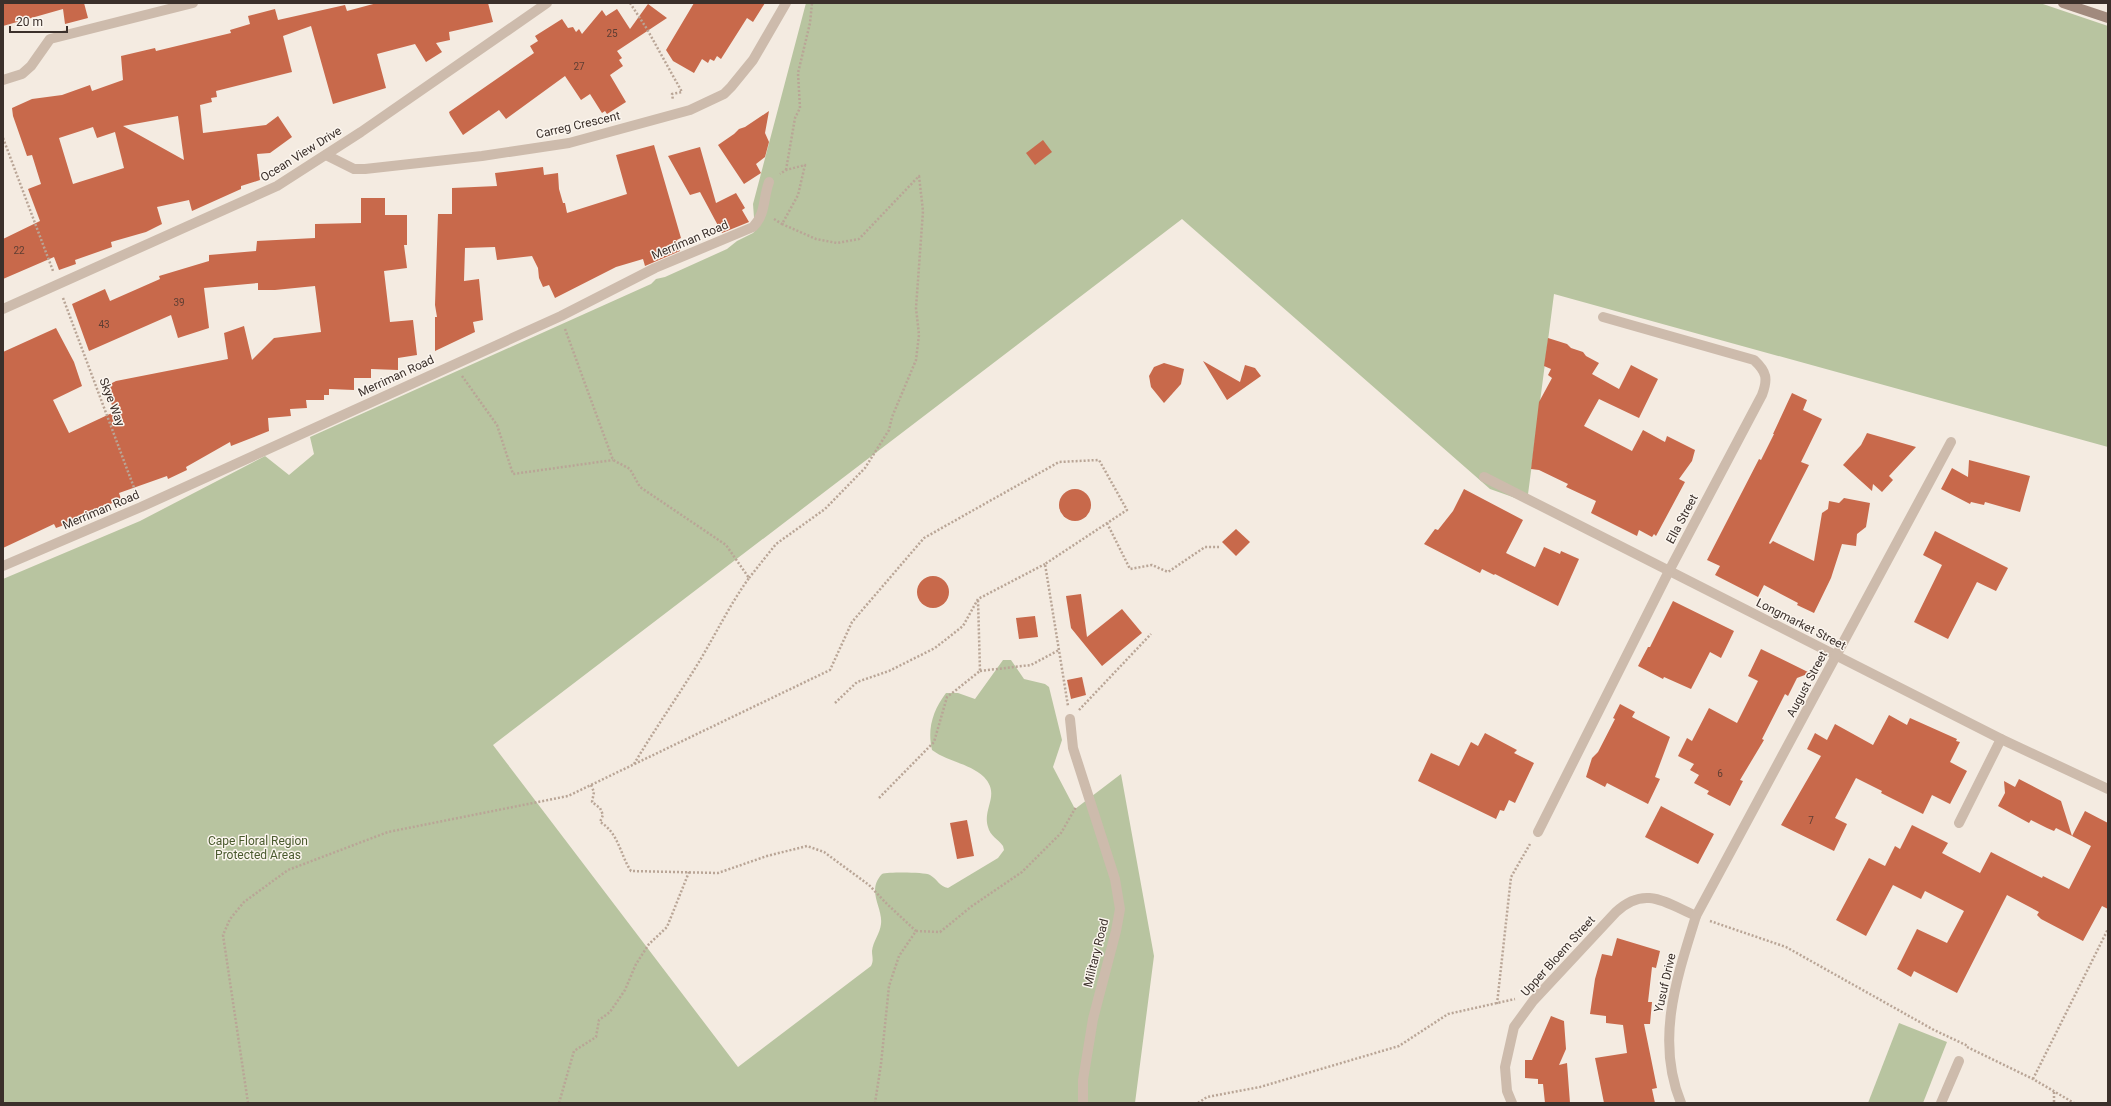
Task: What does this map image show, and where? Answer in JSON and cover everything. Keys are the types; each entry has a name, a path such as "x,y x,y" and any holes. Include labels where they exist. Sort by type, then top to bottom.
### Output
{"street":[{"path":"3,80 22,74 31,66 50,39 193,3"},
{"name":"Ocean View Drive","path":"3,309 277,186 326,155 547,3"},
{"name":"Carreg Crescent","path":"326,155 354,169 482,156 569,143 677,114 712,100 732,88 753,60 786,3"},
{"path":"2063,3 2108,18"},
{"name":"Merriman Road","path":"3,566 141,507 561,316 655,268 753,227 762,214 769,182"},
{"name":"Ella Street","path":"1538,832 1669,571 1767,383 1762,367 1754,360 1603,317"},
{"name":"August Street","path":"1696,916 1951,442"},
{"name":"Longmarket Street","path":"1484,477 1837,656 2001,738 2108,789"},
{"name":"Military Road","path":"1070,719 1074,748 1115,879 1120,909 1116,931 1093,1019 1083,1080 1083,1103"},
{"path":"1959,823 2001,738"},
{"name":"Upper Bloem Street","path":"1512,1103 1507,1091 1505,1067 1507,1048 1514,1026 1540,993 1616,912 1631,901 1648,896 1696,916"},
{"name":"Yusuf Drive","path":"1681,1103 1672,1073 1668,1024 1673,995 1696,916"},
{"path":"1941,1103 1959,1061"}],"path":[{"path":"630,3 647,29 682,92 672,94 677,114"},
{"path":"786,170 795,118 800,108 798,74 810,23 812,3"},
{"path":"3,138 54,274"},
{"path":"634,764 659,722 694,670 732,601 749,578 776,544 825,509 865,468 889,430 892,417 916,360 919,335 916,308 918,273 921,257 923,211 919,176 859,239 837,243 816,239 782,224 798,194 805,165 786,170 769,182"},
{"name":"Skye Way","path":"66,304 141,507"},
{"path":"561,316 613,460"},
{"path":"454,364 497,425 513,474 613,460 630,469 640,487 726,545 749,578"},
{"path":"248,1103 223,935 230,919 244,902 288,870 388,832 568,796 830,670 852,622 924,538 1058,462 1099,460 1127,510 1045,564 978,599 963,626 935,648 889,671 857,682 835,703"},
{"path":"1107,523 1130,569 1152,566 1168,572 1205,547 1219,547"},
{"path":"1045,564 1070,719"},
{"path":"978,599 980,671"},
{"path":"1070,719 1151,634"},
{"path":"880,798 934,742 947,697 980,671 1031,665 1059,650"},
{"path":"591,784 594,792 592,802 600,808 603,815 600,822 606,826 614,836 632,870 718,873 767,856 807,846 824,852 869,885 916,931 940,932 972,906 1022,872 1062,833 1087,789"},
{"path":"1497,1004 1511,877 1538,832"},
{"path":"559,1103 574,1051 596,1037 599,1020 610,1012 625,990 636,964 649,944 667,927 689,872"},
{"path":"1722,925 1786,947 1934,1030 2033,1079 2074,1103"},
{"path":"2033,1079 2108,929"},
{"path":"874,1103 881,1064 890,986 899,956 916,931"},
{"path":"1198,1103 1208,1097 1260,1087 1399,1046 1448,1014 1540,993"},
{"path":"1959,1061 1968,1046"},
{"path":"2054,1091 2054,1103"}],"green space":[{"name":"Cape Floral Region Protected Areas","path":"806,3 2040,3 2108,26 2108,447 1554,294 1527,502 1490,489 1182,219 493,745 738,1067 871,966 873,960 872,951 881,924 875,887 877,880 882,874 926,874 930,875 943,886 948,888 998,858 1004,850 1003,846 992,835 988,827 987,814 991,796 989,784 978,772 932,750 930,735 932,720 941,699 946,693 958,693 975,699 1003,660 1011,660 1024,679 1045,684 1049,687 1062,740 1053,767 1075,809 1121,774 1154,956 1135,1103 3,1103 3,579 140,521 265,456 289,475 314,454 310,437 651,284 656,279 665,277 727,249 737,241 753,233 755,231 753,204"},
{"path":"1899,1023 1947,1042 1923,1103 1868,1103"}],"building":[{"path":"3,3 84,3 88,18 65,24 63,9 3,26"},
{"path":"377,3 488,3 493,22 449,32 450,40 436,43 442,52 426,62 415,44 377,54 386,88 333,104 311,26 283,36 292,72 216,91 217,97 211,98 212,102 200,105 203,133 266,125 278,116 292,137 270,153 257,154 260,180 241,186 241,189 192,211 189,200 157,207 162,224 146,232 111,242 112,247 75,260 76,264 59,270 54,257 3,279 3,239 40,221 28,189 41,184 32,155 27,156 13,116 12,108 32,99 62,95 90,85 92,91 123,80 121,56 155,48 156,51 231,33 230,30 250,24 248,16 275,9 278,20 345,5 347,11","holes":["178,116 184,160 123,126","93,127 97,138 115,132 124,168 73,184 59,138"]},
{"path":"694,3 765,3 753,22 747,18 721,59 717,56 714,61 710,59 708,63 702,59 694,73 673,61 666,50"},
{"path":"648,4 667,18 617,51 622,58 619,60 623,66 610,75 626,102 607,114 605,111 602,113 590,94 581,100 565,76 506,119 499,110 463,135 450,115 449,112 534,53 530,46 538,41 535,36 562,19 568,28 573,27 576,32 579,29 582,34 602,10 606,16 617,9 630,29"},
{"path":"769,111 765,133 769,142 765,157 756,164 761,173 744,184 718,145 739,129 745,127"},
{"path":"1043,140 1052,152 1035,165 1026,153"},
{"path":"654,145 681,238 677,240 680,251 645,266 643,259 616,267 555,298 549,285 543,287 539,278 538,268 532,256 497,260 495,247 465,248 464,281 479,279 483,320 473,322 475,332 435,351 435,317 437,317 435,305 438,214 452,214 452,188 497,186 495,173 543,167 544,175 558,173 559,189 563,203 565,203 567,213 627,194 616,155"},
{"path":"700,147 716,203 736,193 745,208 742,210 749,222 722,233 700,192 690,195 668,156"},
{"path":"361,198 385,198 385,215 407,215 407,245 404,245 407,268 384,271 390,322 413,320 417,355 398,358 398,370 371,369 371,378 354,378 354,390 329,389 329,395 324,395 324,400 306,400 307,408 290,409 291,416 268,418 269,431 231,446 230,442 186,467 187,470 168,479 167,476 119,493 121,499 56,528 54,524 3,548 3,352 56,328 74,362 82,386 53,400 69,433 114,412 106,386 116,381 228,359 224,333 244,326 252,360 274,338 321,332 315,286 258,290 258,283 204,288 209,328 178,338 171,315 89,351 72,304 105,289 110,301 160,279 159,276 209,261 209,255 256,251 257,241 315,238 315,224 361,223"},
{"path":"1548,338 1567,344 1571,348 1583,352 1586,356 1599,363 1592,374 1619,389 1631,365 1658,379 1639,418 1599,399 1584,426 1632,451 1643,430 1665,442 1667,436 1695,450 1692,461 1679,479 1685,482 1656,536 1654,534 1652,537 1639,530 1637,536 1591,513 1596,501 1566,487 1568,484 1539,470 1531,469 1539,402 1552,378 1548,375 1551,369 1544,366"},
{"path":"1203,361 1240,382 1245,365 1255,368 1261,376 1227,400"},
{"path":"1164,363 1184,369 1181,384 1164,403 1151,387 1149,376 1154,367"},
{"path":"1792,393 1807,400 1803,410 1822,419 1801,462 1809,465 1769,543 1770,544 1773,541 1814,561 1822,513 1828,509 1829,501 1839,503 1844,498 1870,503 1866,527 1857,534 1856,546 1842,544 1831,578 1814,613 1797,605 1798,603 1764,585 1758,597 1715,575 1720,566 1707,560 1759,459 1761,460"},
{"path":"1867,433 1916,447 1889,476 1893,480 1882,492 1873,484 1872,491 1843,465 1861,445"},
{"path":"1969,460 2030,476 2020,512 1985,502 1984,505 1971,502 1970,504 1941,489 1952,468 1968,477"},
{"path":"1072,489 1078,489 1088,496 1091,505 1090,511 1084,518 1078,521 1072,521 1062,514 1059,508 1059,502 1066,492"},
{"path":"1464,489 1523,520 1506,553 1535,567 1544,547 1560,554 1561,551 1579,559 1558,606 1495,574 1494,575 1482,569 1480,573 1424,544 1435,529 1438,530 1453,511"},
{"path":"1236,529 1250,542 1236,556 1222,542"},
{"path":"1935,531 2008,568 1996,591 1977,582 1948,639 1914,622 1942,565 1923,555"},
{"path":"930,576 936,576 946,583 949,592 948,598 942,605 936,608 930,608 920,601 917,595 917,589 924,579"},
{"path":"1081,594 1087,637 1122,609 1142,633 1102,666 1071,628 1066,596"},
{"path":"1673,601 1734,631 1721,658 1710,652 1691,689 1664,677 1663,679 1638,666 1648,647 1650,647"},
{"path":"1035,616 1038,637 1019,639 1016,618"},
{"path":"1761,649 1810,673 1797,678 1788,696 1785,694 1762,739 1764,740 1740,780 1743,781 1730,806 1707,794 1709,791 1694,783 1699,775 1690,770 1694,764 1678,756 1687,738 1692,741 1709,708 1737,723 1758,681 1748,676"},
{"path":"1082,677 1086,695 1071,699 1067,680"},
{"path":"1620,704 1635,712 1632,717 1670,737 1655,777 1660,779 1648,804 1607,783 1605,787 1586,777 1592,758 1598,752 1615,719 1613,718"},
{"path":"1889,715 1907,725 1910,718 1957,739 1956,741 1960,742 1950,762 1967,771 1950,804 1932,795 1923,814 1881,793 1882,791 1856,778 1835,818 1847,824 1834,851 1781,825 1821,756 1807,749 1815,733 1827,740 1835,724 1873,745"},
{"path":"1485,733 1517,750 1514,753 1534,763 1515,803 1509,800 1504,811 1500,810 1496,819 1418,781 1431,753 1459,766 1471,742 1478,746"},
{"path":"2019,779 2061,801 2072,836 2056,828 2054,831 2031,820 2029,823 1998,806 2005,793 2004,781 2015,787"},
{"path":"1661,806 1714,834 1698,864 1645,837"},
{"path":"2085,811 2108,823 2108,909 2102,906 2083,941 2041,919 2037,915 2039,912 2007,895 1957,993 1914,971 1911,977 1897,969 1917,929 1947,943 1964,911 1925,891 1921,899 1893,885 1866,936 1836,920 1869,858 1885,866 1895,846 1900,849 1912,825 1948,843 1942,853 1980,873 1991,852 2042,878 2043,876 2069,889 2091,846 2072,836"},
{"path":"967,820 974,856 957,859 950,823"},
{"path":"1617,938 1660,951 1656,968 1652,967 1648,1002 1652,1002 1650,1024 1644,1024 1657,1088 1652,1089 1655,1103 1604,1103 1595,1058 1627,1053 1623,1025 1606,1023 1606,1016 1590,1014 1595,979 1602,954 1612,956"},
{"path":"1551,1016 1564,1021 1566,1049 1559,1065 1567,1063 1570,1103 1545,1103 1543,1084 1538,1084 1538,1079 1525,1078 1525,1060 1532,1060"}]}
